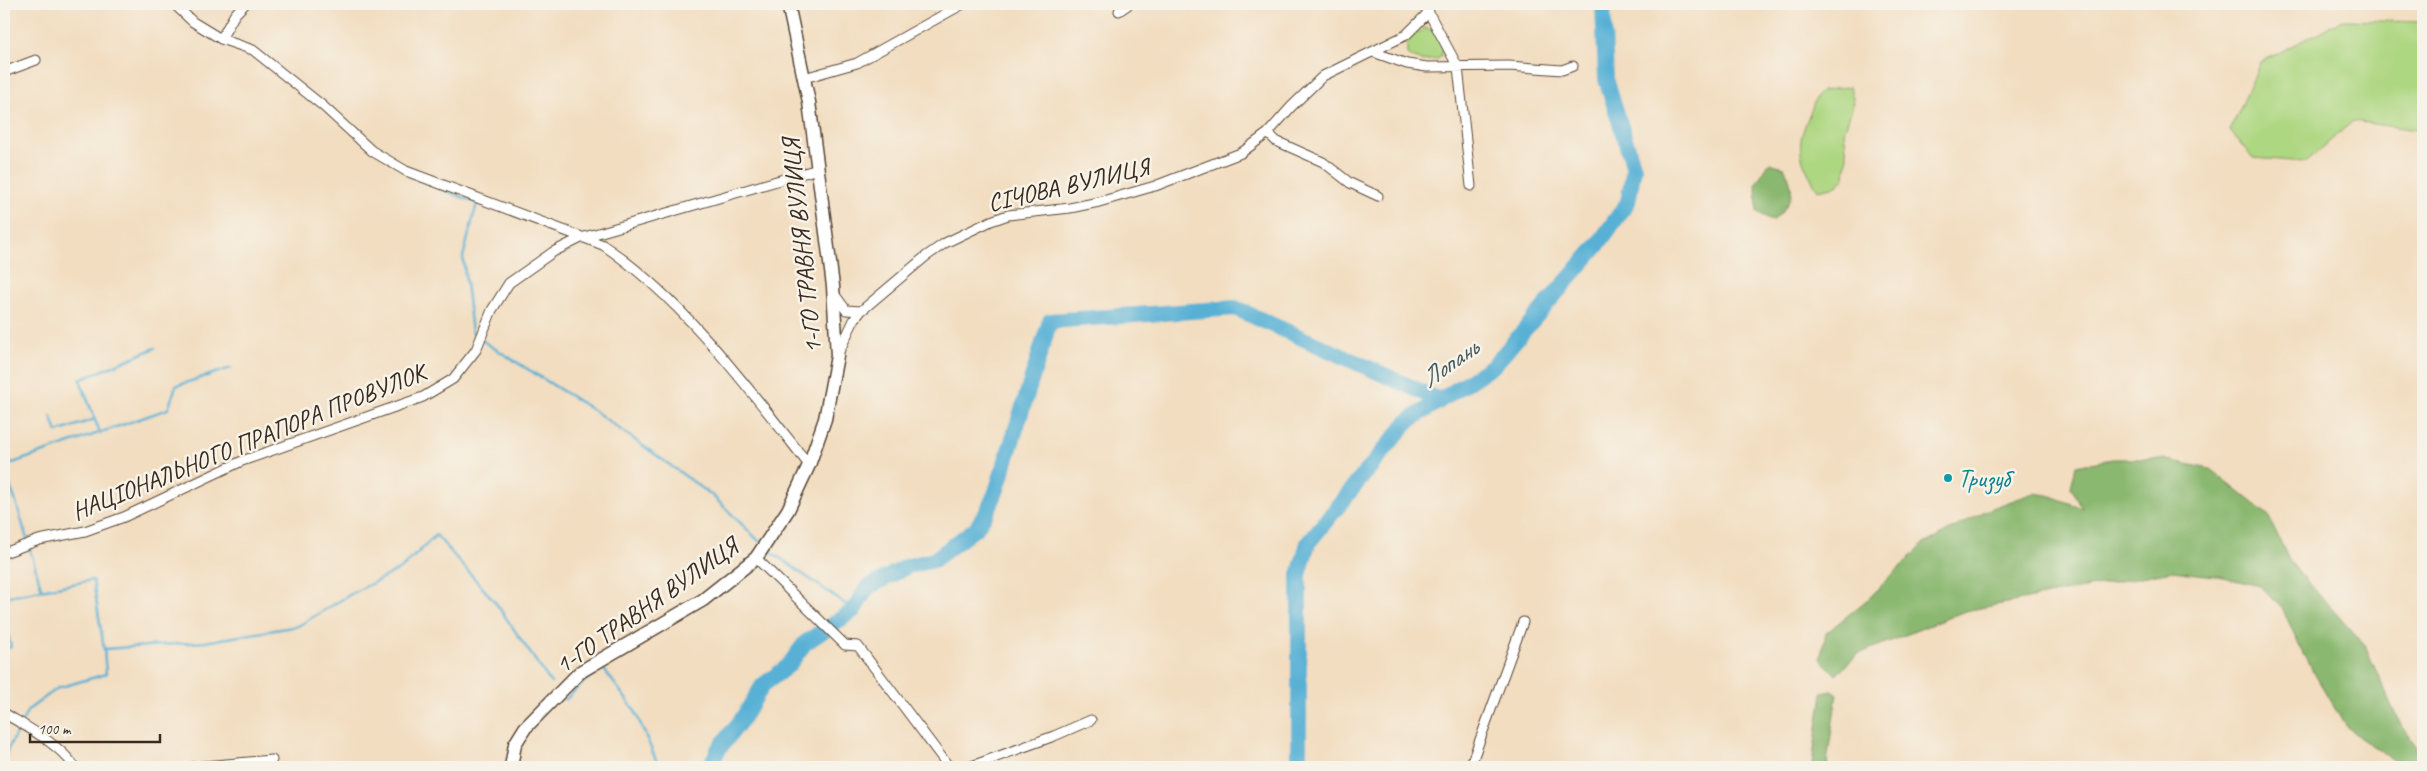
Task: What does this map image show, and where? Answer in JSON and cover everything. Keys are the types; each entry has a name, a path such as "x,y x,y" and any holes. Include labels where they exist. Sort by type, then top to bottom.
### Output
{"street":[{"path":"174,4 193,22 222,39 252,50 323,106 372,152 406,172 603,246 625,260 683,315 750,390 809,465"},
{"path":"222,39 234,14 245,4"},
{"name":"1-ГО ТРАВНЯ ВУЛИЦЯ","path":"511,767 516,744 525,728 580,672 703,600 756,558 788,510 809,465 825,419 837,356 834,292 818,169 804,78 788,4"},
{"path":"804,78 858,63 963,4"},
{"path":"1119,11 1129,4"},
{"path":"1426,8 1458,67 1471,186"},
{"name":"СІЧОВА ВУЛИЦЯ","path":"837,356 854,320 861,311 925,257 945,243 984,224 1008,215 1099,202 1155,186 1241,153 1268,134 1298,100 1324,76 1406,35 1426,8"},
{"path":"1373,52 1407,64 1458,67 1509,66 1562,70 1573,66"},
{"path":"4,72 36,60"},
{"path":"1268,134 1276,141 1323,162 1350,183 1378,196"},
{"name":"НАЦІОНАЛЬНОГО ПРАПОРА ПРОВУЛОК","path":"4,553 39,540 85,530 124,518 242,461 423,397 453,379 476,350 492,310 509,282 553,252 581,238 818,169"},
{"path":"834,292 846,310 861,311"},
{"path":"756,558 845,645 858,646 949,767"},
{"path":"1470,767 1524,622"},
{"path":"4,713 35,732 69,759 75,767"},
{"path":"969,767 1054,736 1091,720"},
{"path":"192,767 272,760"}],"green space":[{"path":"2343,20 2423,22 2423,131 2353,121 2306,162 2253,158 2230,131 2261,62"},
{"path":"1424,28 1433,32 1440,40 1442,50 1438,59 1421,61 1407,54 1407,40"},
{"path":"1850,86 1854,102 1844,132 1847,156 1845,177 1837,186 1818,190 1809,175 1801,153 1800,144 1805,125 1816,97 1822,91"},
{"path":"1769,163 1784,167 1791,190 1785,208 1773,221 1757,212 1756,183"},
{"path":"2112,459 2163,459 2210,469 2268,515 2290,562 2365,646 2397,718 2423,756 2423,767 2400,767 2344,724 2303,654 2281,605 2259,586 2224,577 2172,571 1965,611 1858,654 1836,675 1820,659 1826,633 1868,599 1922,545 1987,510 2033,493 2048,495 2082,508 2071,487 2076,466"},
{"path":"1832,691 1837,694 1827,762 1829,767 1813,767 1822,693"}],"waterway":[{"name":"Лопань","path":"1299,767 1299,575 1308,543 1407,422 1494,365 1597,246 1628,202 1634,168 1606,79 1603,4"},
{"path":"441,189 477,203 463,257 472,332 486,343 596,412 713,496 761,543"},
{"path":"710,767 718,750 742,719 763,685 788,666 805,643 854,610 867,588 908,566 934,560 976,528 987,512 996,492 1050,321 1235,308 1440,400"},
{"path":"100,433 80,380 155,348"},
{"path":"4,466 168,409 176,386 231,368"},
{"path":"51,416 57,432 95,419"},
{"path":"4,471 16,502 42,590"},
{"path":"4,757 28,710 58,688 106,674 104,649 205,642 298,626 351,594 402,568 436,535 495,602 551,683"},
{"path":"767,549 854,610"},
{"path":"4,597 93,580 104,649"},
{"path":"4,615 11,647 4,649"},
{"path":"565,700 586,680 603,668 635,711 659,767"}],"place":[{"name":"Тризуб","path":"1948,478"}]}
